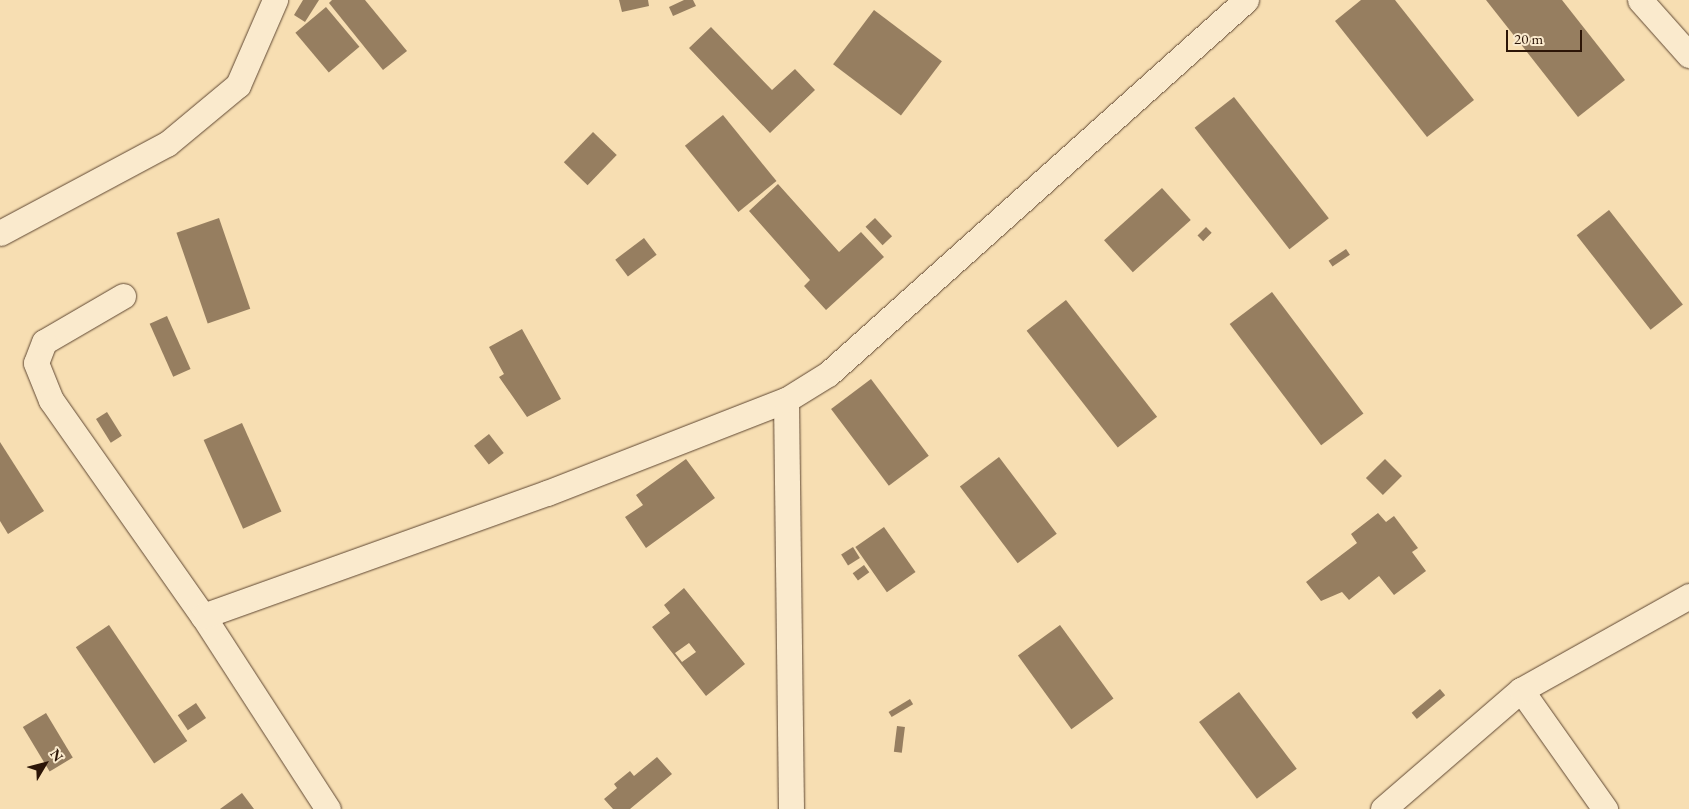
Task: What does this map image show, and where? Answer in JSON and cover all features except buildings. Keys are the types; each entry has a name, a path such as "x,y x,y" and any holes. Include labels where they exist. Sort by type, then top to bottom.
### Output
{"street":[{"path":"0,233 167,144 238,85 275,0"},
{"path":"203,616 547,493 786,400 828,374 1246,0"},
{"path":"1640,0 1689,55"},
{"path":"123,296 44,342 36,363 51,400 203,616 328,809"},
{"path":"786,400 791,809"},
{"path":"1383,809 1521,690 1689,596"},
{"path":"1521,690 1604,809"}]}
